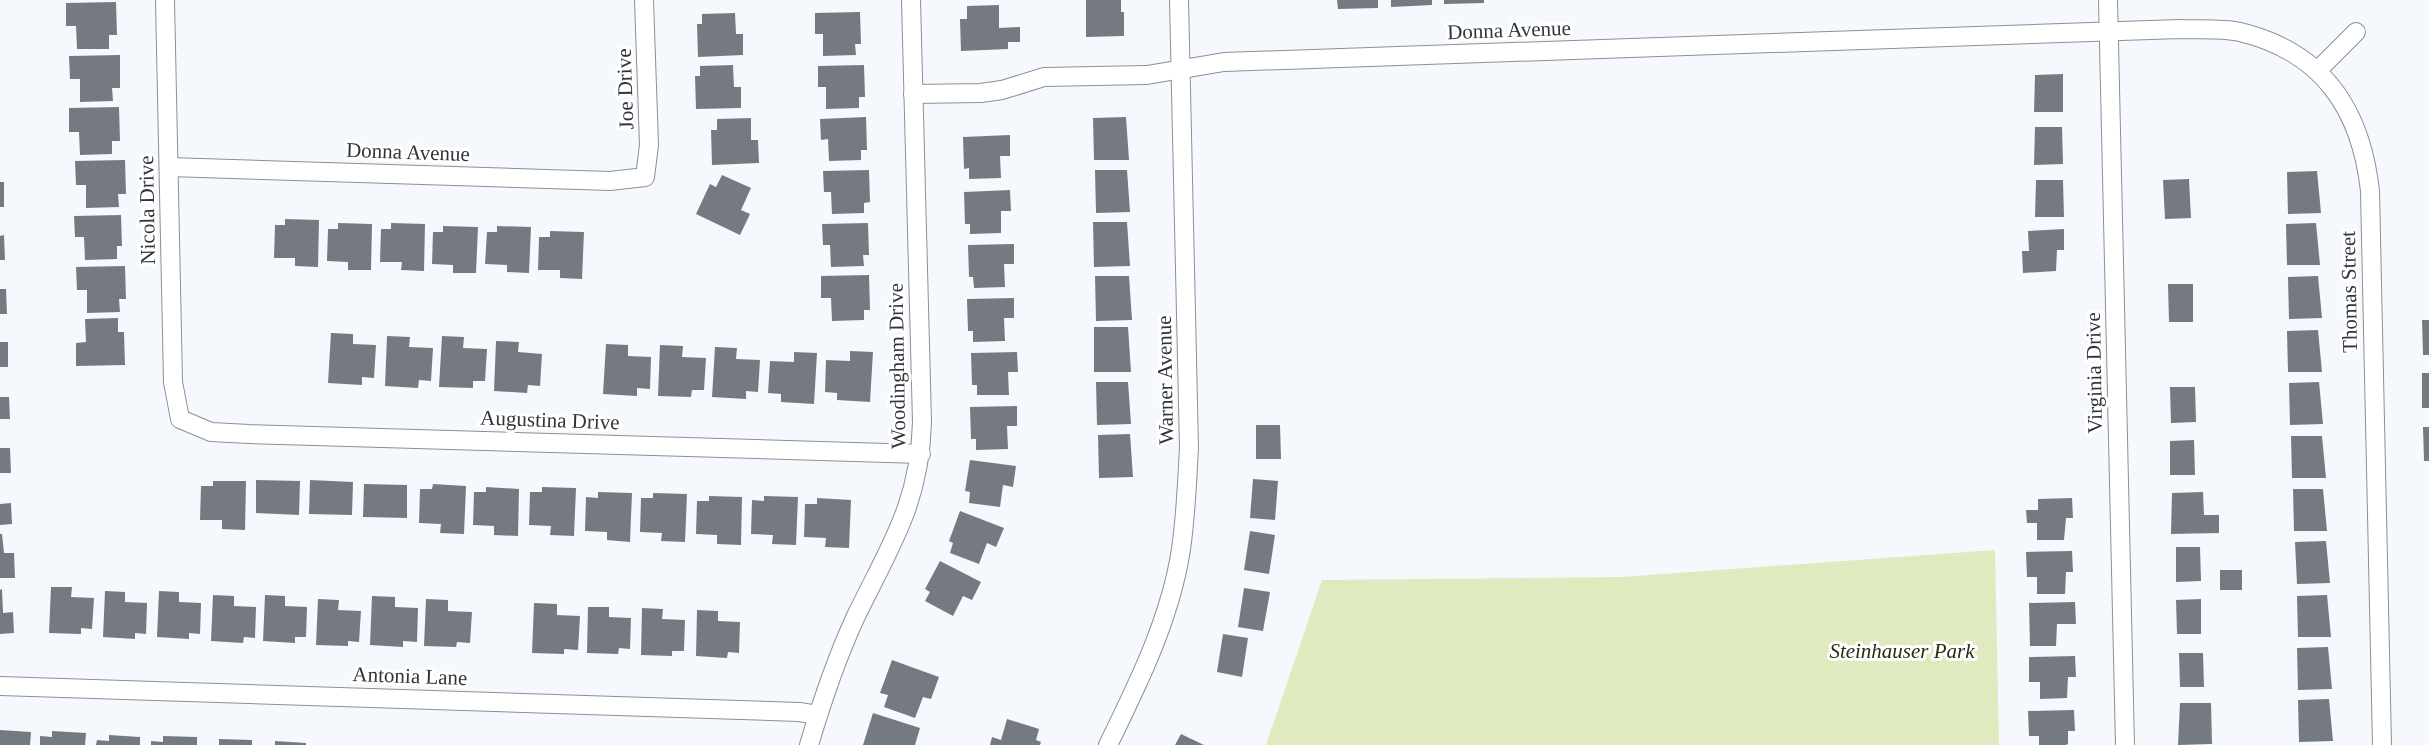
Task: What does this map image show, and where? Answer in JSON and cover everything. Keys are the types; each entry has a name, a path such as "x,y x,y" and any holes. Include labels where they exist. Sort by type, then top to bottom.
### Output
{"street":[{"name":"Nicola Drive","path":"165,0 173,382 180,419"},
{"name":"Joe Drive","path":"644,0 649,145 645,177"},
{"name":"Woodingham Drive","path":"809,745 837,660 856,616 896,539 912,498 921,454 911,0"},
{"name":"Warner Avenue","path":"1108,745 1153,646 1174,583 1185,516 1190,448 1179,0"},
{"name":"Virginia Drive","path":"2108,0 2125,745"},
{"name":"Thomas Street","path":"2109,31 2180,29 2237,32 2273,42 2317,71 2340,96 2353,121 2367,163 2370,191 2382,745"},
{"name":"Donna Avenue","path":"913,94 981,93 1002,90 1044,77 1147,75 1224,62 2109,31"},
{"path":"2317,71 2356,32"},
{"name":"Donna Avenue","path":"169,167 610,181 645,177"},
{"name":"Augustina Drive","path":"180,419 211,432 249,434 921,454"},
{"name":"Antonia Lane","path":"0,686 799,712 818,715"}],"green space":[{"name":"Steinhauser Park","path":"1995,550 1999,745 1266,745 1322,580 1621,577"}],"building":[{"path":"1086,0 1121,0 1121,12 1124,12 1124,36 1086,37"},
{"path":"1337,0 1378,0 1378,8 1338,9"},
{"path":"1391,0 1432,0 1432,5 1391,7"},
{"path":"1444,0 1484,0 1484,3 1444,4"},
{"path":"116,2 117,35 109,35 109,49 77,49 76,26 66,26 66,3"},
{"path":"999,5 999,28 1020,27 1020,42 1008,42 1008,49 961,51 960,19 967,19 967,6"},
{"path":"860,12 861,44 855,44 856,55 823,56 823,34 815,34 815,13"},
{"path":"735,13 736,34 743,34 743,55 698,57 697,24 702,24 702,14"},
{"path":"120,55 120,88 112,88 113,101 80,102 80,79 70,79 69,56"},
{"path":"733,65 734,87 741,87 741,108 696,109 695,76 700,76 700,66"},
{"path":"864,65 865,97 859,97 859,108 826,109 826,87 818,87 818,66"},
{"path":"2063,74 2063,112 2034,112 2035,75"},
{"path":"119,107 120,141 112,141 112,154 80,155 79,132 69,132 69,108"},
{"path":"866,117 867,150 861,150 861,160 829,161 828,139 821,140 820,119"},
{"path":"1126,117 1129,160 1094,160 1093,118"},
{"path":"751,118 751,140 758,140 759,163 712,165 711,130 717,130 717,119"},
{"path":"2035,127 2062,127 2063,164 2034,165"},
{"path":"1010,135 1010,156 1000,156 1001,178 969,179 969,168 964,169 963,137"},
{"path":"125,160 126,194 118,194 119,207 86,208 86,185 76,185 75,161"},
{"path":"869,170 870,202 864,203 864,213 832,214 831,192 824,192 823,171"},
{"path":"1095,170 1127,170 1130,212 1096,213"},
{"path":"2317,171 2321,213 2288,214 2287,172"},
{"path":"722,175 751,188 741,210 750,214 740,235 696,214 710,184 716,187"},
{"path":"2189,179 2191,218 2165,219 2163,180"},
{"path":"2036,180 2063,180 2064,217 2035,217"},
{"path":"0,182 4,182 4,207 0,207"},
{"path":"1010,190 1011,211 1001,211 1001,233 970,234 970,224 965,224 964,192"},
{"path":"121,215 122,246 117,246 117,259 85,260 84,237 75,237 74,216"},
{"path":"285,219 319,220 318,267 295,266 295,258 274,258 275,225 285,225"},
{"path":"1093,222 1127,222 1130,266 1094,267"},
{"path":"338,223 372,224 371,270 348,270 348,262 327,261 328,229 338,229"},
{"path":"391,223 425,224 424,271 401,270 402,262 380,262 381,229 391,229"},
{"path":"868,223 869,255 863,255 864,266 831,267 830,245 823,245 822,224"},
{"path":"2316,223 2320,265 2287,265 2286,224"},
{"path":"443,226 478,227 476,273 453,273 453,265 432,264 433,232 443,232"},
{"path":"497,226 531,227 529,273 507,272 507,265 485,264 487,232 497,232"},
{"path":"2064,229 2064,250 2057,250 2056,271 2023,273 2022,251 2029,251 2028,231"},
{"path":"550,231 584,232 582,279 560,278 560,270 538,270 539,237 550,237"},
{"path":"4,235 5,260 0,260 0,236"},
{"path":"1014,244 1014,264 1004,264 1005,287 974,288 973,277 969,277 968,245"},
{"path":"125,266 126,299 119,299 120,312 87,313 87,290 77,290 76,267"},
{"path":"869,275 870,310 864,310 864,320 832,321 831,298 821,298 821,276"},
{"path":"1095,276 1129,276 1132,320 1096,321"},
{"path":"2318,276 2322,318 2289,319 2288,277"},
{"path":"2168,284 2193,284 2193,322 2169,322"},
{"path":"0,289 6,289 7,314 0,314"},
{"path":"1014,298 1014,318 1004,318 1005,341 973,342 973,331 968,331 967,299"},
{"path":"118,318 118,332 124,332 125,365 76,366 76,343 86,342 85,319"},
{"path":"2422,320 2429,320 2429,355 2423,355"},
{"path":"1094,327 1128,327 1131,372 1094,372"},
{"path":"2318,330 2322,372 2288,372 2287,331"},
{"path":"331,333 353,334 353,344 376,345 374,378 362,377 362,385 328,383"},
{"path":"387,336 410,337 409,347 433,348 431,381 419,380 418,388 385,386"},
{"path":"442,336 464,337 463,348 487,349 485,381 473,381 473,388 439,387"},
{"path":"496,341 519,342 518,352 542,354 540,386 528,385 527,393 494,391"},
{"path":"0,342 8,342 8,367 0,367"},
{"path":"606,344 628,345 628,356 651,357 650,389 637,388 637,396 603,394"},
{"path":"660,345 683,346 682,357 706,358 704,390 692,390 691,397 658,396"},
{"path":"715,347 737,348 736,359 760,360 758,392 746,391 746,399 712,397"},
{"path":"850,351 873,352 870,402 837,400 837,393 825,392 826,360 850,361"},
{"path":"794,352 817,353 814,404 781,402 781,394 768,393 770,361 794,362"},
{"path":"1017,352 1018,372 1008,372 1009,395 977,395 977,385 972,385 971,353"},
{"path":"2422,373 2429,373 2429,408 2422,408"},
{"path":"1096,382 1128,382 1131,424 1097,425"},
{"path":"2319,382 2323,424 2290,425 2289,383"},
{"path":"2170,387 2195,387 2196,422 2171,423"},
{"path":"0,397 9,397 10,419 0,419"},
{"path":"1017,406 1017,426 1007,426 1008,449 976,450 976,439 971,439 970,407"},
{"path":"1256,425 1280,425 1281,459 1256,459"},
{"path":"2423,427 2429,427 2429,461 2424,461"},
{"path":"1130,434 1133,477 1099,478 1098,435"},
{"path":"2291,436 2322,436 2326,478 2292,478"},
{"path":"2194,440 2195,475 2170,475 2170,441"},
{"path":"0,448 10,448 11,473 0,473"},
{"path":"970,460 1016,466 1013,487 1003,485 1000,507 969,503 970,492 965,491"},
{"path":"1253,479 1278,481 1275,520 1250,518"},
{"path":"256,480 300,481 299,515 256,513"},
{"path":"310,480 353,482 352,515 309,514"},
{"path":"213,481 246,481 245,530 222,529 222,520 200,520 201,486 213,486"},
{"path":"364,484 407,485 407,518 363,517"},
{"path":"433,484 466,486 464,534 440,533 441,524 419,523 420,489 432,489"},
{"path":"486,487 519,489 518,536 494,535 494,526 473,525 474,492 486,492"},
{"path":"542,487 576,488 574,536 550,535 551,526 529,525 530,492 542,492"},
{"path":"2293,489 2323,489 2327,531 2294,531"},
{"path":"598,492 632,493 630,542 607,540 607,532 585,531 586,497 598,498"},
{"path":"2203,492 2204,515 2219,515 2219,533 2171,534 2172,493"},
{"path":"653,493 687,494 685,542 661,541 662,533 640,532 641,498 653,498"},
{"path":"709,496 742,497 741,545 717,544 717,535 696,534 697,501 709,501"},
{"path":"764,496 798,497 796,545 772,544 773,535 751,534 752,500 764,501"},
{"path":"817,498 851,500 849,548 825,547 826,538 804,537 805,504 817,504"},
{"path":"2072,498 2073,518 2066,518 2064,540 2037,540 2037,523 2027,523 2026,510 2038,510 2038,499"},
{"path":"11,503 12,524 0,525 0,504"},
{"path":"960,511 1004,528 996,547 987,543 979,564 950,553 953,543 949,541"},
{"path":"1250,531 1275,535 1269,574 1244,570"},
{"path":"0,534 2,534 4,553 14,553 15,578 0,578"},
{"path":"2326,541 2330,583 2297,584 2295,542"},
{"path":"2176,547 2200,547 2201,581 2176,582"},
{"path":"2072,551 2073,572 2066,572 2065,594 2037,594 2037,577 2027,577 2026,552"},
{"path":"940,561 981,582 972,600 963,596 953,616 925,601 930,592 925,589"},
{"path":"2220,570 2242,570 2242,590 2220,590"},
{"path":"51,587 72,587 71,597 94,598 92,629 81,628 81,634 49,633"},
{"path":"1244,588 1270,592 1263,631 1238,627"},
{"path":"2,589 3,613 13,612 14,633 0,634 0,590"},
{"path":"105,591 125,592 125,602 147,603 146,634 135,633 135,639 103,637"},
{"path":"159,591 179,592 179,602 201,603 200,634 189,633 189,639 157,637"},
{"path":"213,595 234,596 234,606 256,607 255,638 244,637 243,643 211,641"},
{"path":"265,595 285,596 285,606 307,607 306,637 295,637 295,643 263,641"},
{"path":"2327,595 2331,637 2298,637 2297,596"},
{"path":"372,596 395,597 395,607 418,608 417,642 403,641 403,647 370,645"},
{"path":"318,599 339,600 338,610 361,611 359,642 348,641 348,646 316,645"},
{"path":"426,599 448,600 448,611 472,612 470,643 457,642 456,647 424,646"},
{"path":"2201,599 2201,634 2177,634 2176,600"},
{"path":"2075,602 2076,624 2057,624 2056,646 2030,646 2029,603"},
{"path":"534,603 557,604 557,615 580,616 578,650 564,649 564,654 532,653"},
{"path":"588,607 609,607 609,617 631,618 630,649 619,648 618,654 587,653"},
{"path":"642,608 663,609 662,619 685,620 684,651 672,651 672,656 641,655"},
{"path":"697,610 718,611 718,621 740,622 739,653 728,652 727,658 696,656"},
{"path":"1223,634 1248,638 1242,677 1217,672"},
{"path":"2328,647 2332,689 2298,690 2297,648"},
{"path":"2179,653 2203,653 2204,687 2180,687"},
{"path":"2075,656 2076,677 2068,677 2067,698 2040,699 2040,682 2029,682 2029,657"},
{"path":"892,660 939,677 931,699 923,697 915,718 884,707 888,695 880,693"},
{"path":"2329,699 2333,741 2299,742 2298,700"},
{"path":"2180,703 2211,703 2212,744 2178,745"},
{"path":"2074,710 2075,731 2068,731 2068,744 2039,745 2039,736 2029,736 2028,711"},
{"path":"873,713 920,728 915,745 863,745"},
{"path":"1007,719 1039,729 1036,740 1041,742 1040,745 990,745 992,737 1001,740"},
{"path":"0,730 31,732 30,745 0,745"},
{"path":"52,731 86,733 85,745 40,745 40,736 52,737"},
{"path":"1181,734 1204,745 1175,745"},
{"path":"109,735 140,737 140,745 96,745 97,740 109,741"},
{"path":"163,736 197,737 197,745 151,745 151,741 163,742"},
{"path":"219,739 252,740 252,745 219,745"},
{"path":"275,741 306,743 306,745 275,745"}]}
